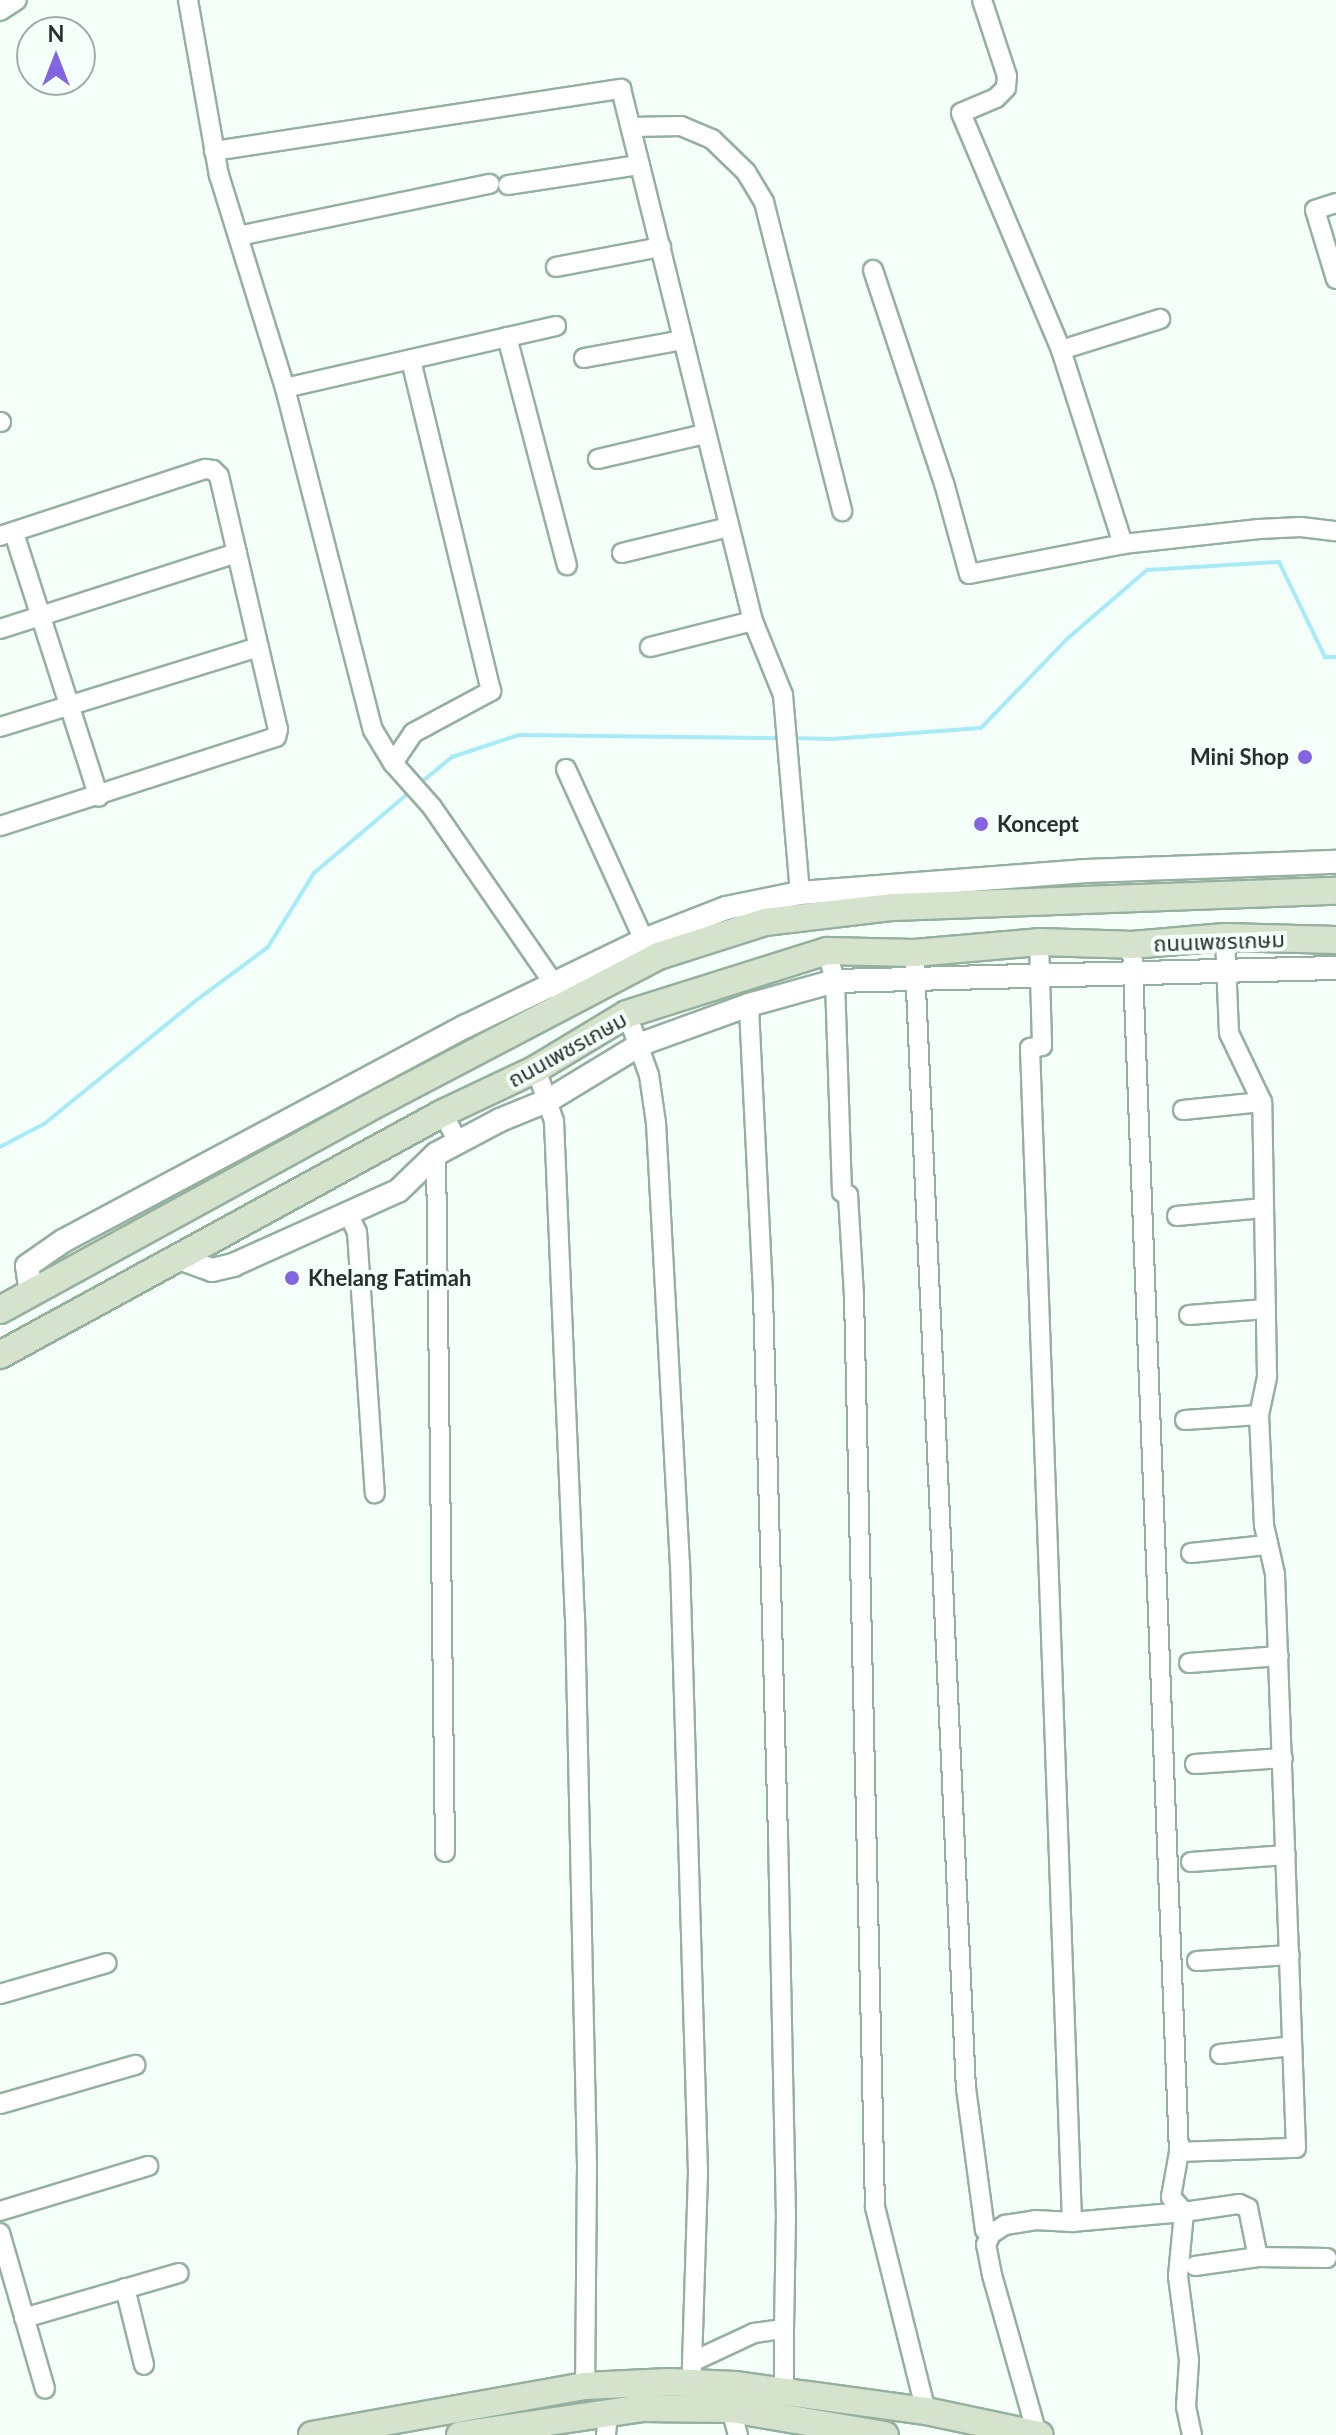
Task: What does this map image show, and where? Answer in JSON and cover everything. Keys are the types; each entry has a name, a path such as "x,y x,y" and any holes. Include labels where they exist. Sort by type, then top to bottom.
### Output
{"main road":[{"name":"ถนนเพชรเกษม","path":"2,1310 561,994 658,956 765,922 892,897 1336,891"},
{"name":"ถนนเพชรเกษม","path":"10,1350 443,1113 536,1069 627,1014 827,951 915,966 1039,942 1132,945 1225,937 1336,940"},
{"path":"31,1294 57,1324"},
{"path":"312,2435 585,2386 691,2372 784,2391 926,2411 1038,2434"},
{"path":"460,2435 607,2423 642,2408 731,2409 885,2435"}],"street":[{"path":"0,11 17,0"},
{"path":"188,0 214,151 285,388 373,730 393,763 432,807 561,994 644,940 726,908 800,893 892,897 1086,871 1336,862"},
{"path":"982,0 1007,76 1006,88 996,98 961,113 1061,350 1123,544"},
{"path":"214,151 621,89 753,621 783,695 800,893"},
{"path":"631,127 681,126 712,139 746,172 764,202 842,511"},
{"path":"238,236 499,184 639,165"},
{"path":"1336,203 1315,210 1336,279"},
{"path":"556,267 661,247"},
{"path":"873,270 944,483 969,574 1123,544 1259,529 1301,527 1336,531"},
{"path":"1061,350 1160,319"},
{"path":"285,388 556,326"},
{"path":"507,337 567,565"},
{"path":"584,358 683,340"},
{"path":"393,763 413,733 491,691 411,360"},
{"path":"598,459 705,434"},
{"path":"0,826 99,797 276,737 278,729 219,476 213,470 205,469 7,535 42,616 99,797"},
{"path":"622,553 729,527"},
{"path":"0,629 237,553"},
{"path":"650,647 753,621"},
{"path":"0,727 259,647"},
{"path":"566,769 644,940"},
{"path":"1179,2152 1296,2148 1275,1574 1267,1545 1259,1415 1267,1376 1262,1102 1229,1033 1225,937"},
{"path":"1039,942 1042,1046 1030,1048 1030,1064 1072,2222"},
{"path":"1132,945 1179,2152 1171,2197 1184,2212 1178,2276 1189,2360 1186,2407 1192,2435"},
{"path":"827,951 835,981 842,1192 848,1195 854,1296 875,2207 926,2411"},
{"path":"179,1258 212,1270 233,1265 398,1191 436,1154 500,1120 549,1100 641,1044 749,1005 835,981 915,966 1040,976 1336,968"},
{"path":"915,966 966,2088 985,2230 991,2234"},
{"path":"749,1005 763,1294 776,1774 786,2200 784,2391"},
{"path":"627,1014 641,1044 656,1123 681,1577 698,2173 691,2372"},
{"path":"536,1069 549,1100 555,1137 575,1615 587,2165 585,2386"},
{"path":"1183,1110 1262,1102"},
{"path":"443,1113 458,1143"},
{"path":"436,1154 445,1852"},
{"path":"1177,1216 1264,1208"},
{"path":"348,1213 357,1232 375,1493"},
{"path":"1189,1315 1266,1309"},
{"path":"1185,1420 1259,1415"},
{"path":"1191,1553 1267,1545"},
{"path":"1189,1663 1279,1656"},
{"path":"1195,1764 1283,1758"},
{"path":"1191,1862 1286,1855"},
{"path":"1197,1961 1290,1955"},
{"path":"0,1994 107,1963"},
{"path":"1220,2054 1292,2046"},
{"path":"0,2104 135,2065"},
{"path":"0,2211 148,2166"},
{"path":"1038,2434 992,2275 986,2245 991,2234 1005,2225 1035,2220 1072,2222 1239,2204 1248,2208 1258,2257"},
{"path":"0,2233 45,2389"},
{"path":"1195,2266 1258,2257 1327,2258"},
{"path":"24,2318 179,2273"},
{"path":"125,2288 144,2365"},
{"path":"691,2372 754,2333 784,2329"},
{"path":"731,2409 738,2435"}],"waterway":[{"path":"792,738 832,739 981,728 1067,639 1147,570 1279,562 1325,657 1336,657"},
{"path":"418,785 452,757 519,735 783,738"},
{"path":"0,1147 44,1124 194,1002 268,947 314,873 411,791"}],"place":[{"name":"Mini Shop","path":"1305,757"},
{"name":"Koncept","path":"981,824"},
{"name":"Khelang Fatimah","path":"292,1278"}]}
